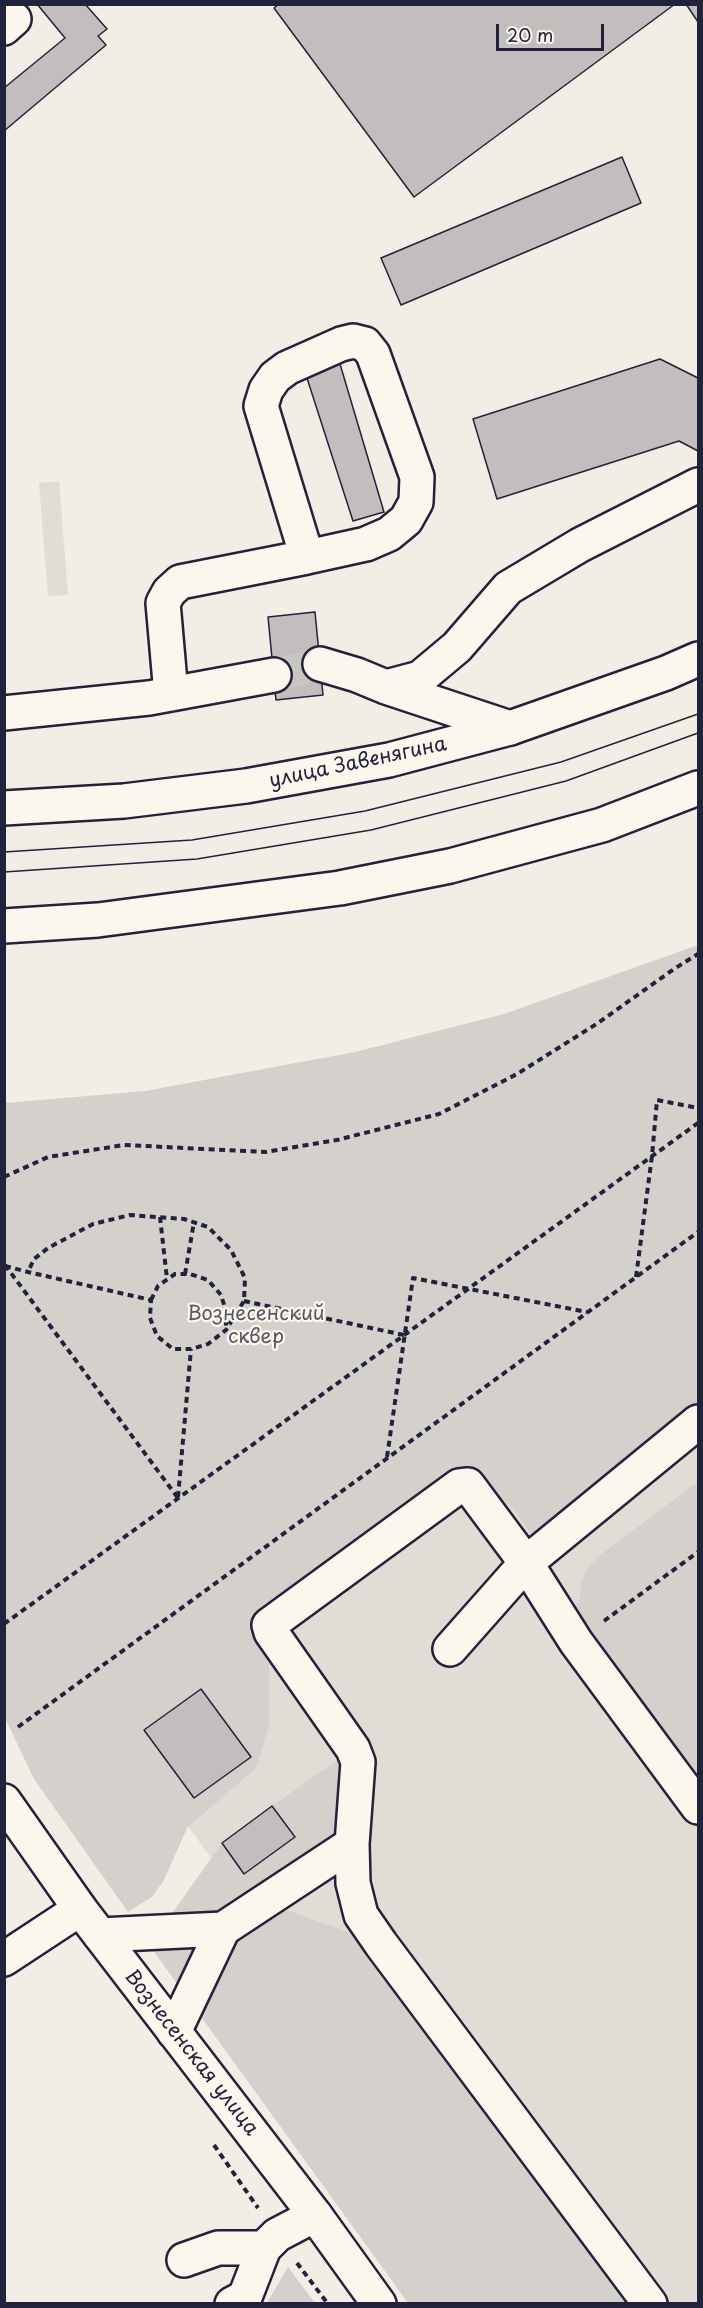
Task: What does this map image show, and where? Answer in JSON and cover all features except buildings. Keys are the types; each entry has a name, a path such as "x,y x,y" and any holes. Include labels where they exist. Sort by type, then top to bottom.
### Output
{"main road":[{"path":"171,694 163,603 169,592 180,582 307,557 366,544 389,534 406,520 416,502 417,477 373,354 365,344 353,341 287,368 275,377 266,390 261,406 307,557"},
{"path":"387,687 420,678 457,647 508,588 580,545 699,485"},
{"name":"улица Завенягина","path":"4,808 124,801 246,786 389,760 510,728 666,673 699,659"},
{"path":"320,664 510,728"},
{"path":"4,713 149,699 274,675"},
{"path":"4,926 98,920 340,888 450,866 602,825 699,788"},
{"path":"450,1649 526,1563 699,1422"},
{"path":"650,2304 361,1915 353,1883 352,1844 358,1769 353,1749 271,1632 269,1625 462,1484 471,1487 526,1563 576,1642 699,1807"},
{"name":"Вознесенская улица","path":"4,1801 80,1909 315,2215 379,2304"},
{"path":"100,1935 223,1929 352,1844"},
{"path":"4,1959 80,1909"},
{"path":"174,2032 223,1929"},
{"path":"232,2304 245,2297 264,2248 277,2235 315,2215"},
{"path":"184,2260 218,2248 264,2248"}],"path":[{"path":"4,1177 48,1157 124,1145 267,1152 336,1140 439,1114 517,1074 598,1023 699,954"},
{"path":"636,1278 657,1100 699,1108"},
{"path":"4,1624 699,1123"},
{"path":"28,1272 34,1259 48,1248 93,1224 130,1215 184,1219 208,1227 231,1250 245,1278 243,1301 226,1330 208,1344 191,1349 173,1349 157,1336 150,1318 151,1300 158,1286 175,1274 190,1274 208,1280 221,1295 226,1311 226,1330"},
{"path":"160,1217 167,1279"},
{"path":"185,1274 194,1222"},
{"path":"18,1727 699,1232"},
{"path":"5,1265 151,1300"},
{"path":"5,1265 178,1498"},
{"path":"387,1458 413,1278 588,1312"},
{"path":"243,1301 404,1336"},
{"path":"178,1498 191,1349"},
{"path":"576,1642 699,1552"}],"shaded area":[{"path":"59,481 68,595 48,596 39,483"},
{"path":"698,1227 698,2303 533,2303 99,1703"}],"green space":[{"name":"Вознесенский cквер","path":"698,945 698,1443 551,1541 529,1531 510,1505 465,1484 269,1625 269,1725 256,1768 187,1828 164,1880 152,1897 128,1912 34,1779 5,1718 5,1103 145,1091 355,1052 504,1014"},
{"path":"698,1482 698,1807 562,1622 580,1599 581,1583 588,1567 600,1555"},
{"path":"353,1749 352,1844 270,1904 381,1944 654,2303 408,2303 152,1949 168,1919 222,1843 245,1874 295,1838 272,1806"},
{"path":"288,2267 315,2303 267,2303"}],"tunnel":[{"path":"274,675 320,664"}],"tram line":[{"path":"4,852 192,840 365,811 561,762 698,714"},
{"path":"4,872 197,859 371,830 566,781 698,733"}]}
